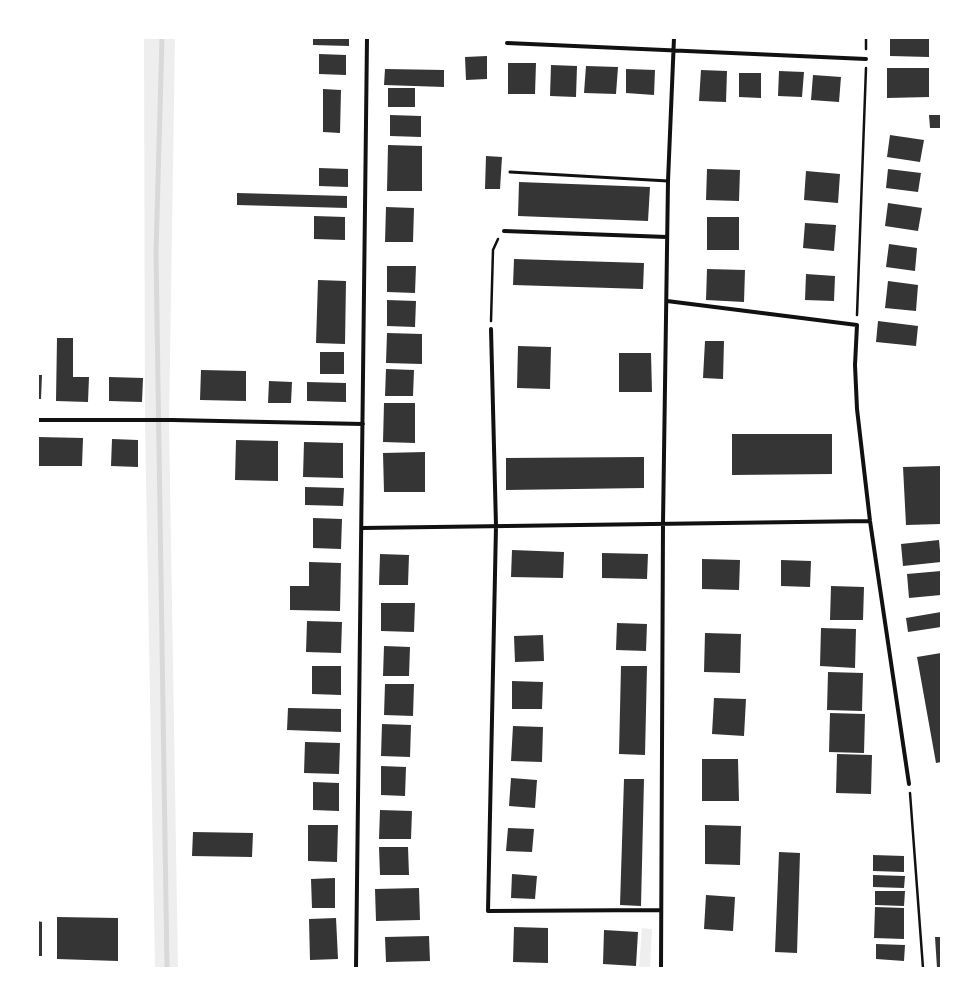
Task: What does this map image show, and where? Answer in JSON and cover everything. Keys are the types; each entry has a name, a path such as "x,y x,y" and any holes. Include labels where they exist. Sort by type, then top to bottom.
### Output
{"street":[{"path":"356,968 367,38"},
{"path":"661,968 663,523 668,180 674,38"},
{"path":"506,43 674,52 866,59"},
{"path":"504,231 668,237"},
{"path":"667,301 857,325 854,365 870,521 909,784"},
{"path":"491,329 496,526 488,911 661,910"},
{"path":"38,420 172,420 363,424"},
{"path":"362,528 870,521"}],"lane":[{"path":"510,172 668,180"}],"path":[{"path":"857,325 866,38"},
{"path":"491,329 493,250 504,231"},
{"path":"909,784 923,968"}],"shaded area":[{"path":"144,38 175,38 169,422 178,968 155,968 145,424"},
{"path":"642,928 652,929 650,968 639,968"}],"building":[{"path":"313,38 349,38 349,46 313,45"},
{"path":"890,38 929,38 929,57 890,56"},
{"path":"319,54 346,55 346,75 319,74"},
{"path":"487,56 487,79 466,80 465,57"},
{"path":"508,63 536,63 535,94 508,94"},
{"path":"551,65 577,66 576,97 550,96"},
{"path":"586,66 618,67 616,94 584,93"},
{"path":"887,68 929,68 929,97 887,98"},
{"path":"385,69 444,70 444,87 384,85"},
{"path":"626,69 655,70 654,95 626,93"},
{"path":"701,70 727,71 726,102 699,101"},
{"path":"779,71 804,72 802,97 778,96"},
{"path":"739,73 761,73 761,98 739,97"},
{"path":"813,75 841,77 839,102 811,100"},
{"path":"388,88 415,88 415,107 388,107"},
{"path":"323,89 341,90 340,133 323,132"},
{"path":"390,115 421,116 421,137 390,136"},
{"path":"929,115 941,115 941,128 930,128"},
{"path":"890,135 924,140 920,162 887,157"},
{"path":"388,145 422,146 422,191 387,191"},
{"path":"486,156 502,157 500,189 485,189"},
{"path":"319,168 348,169 348,187 319,186"},
{"path":"707,169 740,170 739,201 706,200"},
{"path":"888,169 921,173 918,192 886,188"},
{"path":"806,171 840,174 838,203 804,200"},
{"path":"519,182 650,187 648,221 518,216"},
{"path":"237,193 347,196 347,208 237,205"},
{"path":"888,203 922,208 918,231 885,226"},
{"path":"386,207 414,208 413,242 385,242"},
{"path":"314,216 345,217 345,240 314,239"},
{"path":"707,217 739,217 739,250 707,250"},
{"path":"805,223 836,225 834,251 803,248"},
{"path":"889,244 917,248 915,271 886,267"},
{"path":"514,259 644,263 643,289 513,285"},
{"path":"387,266 416,266 415,293 387,292"},
{"path":"707,269 745,270 744,302 706,300"},
{"path":"806,274 835,276 834,301 805,300"},
{"path":"318,280 346,281 345,344 316,343"},
{"path":"888,281 918,285 916,311 885,308"},
{"path":"387,300 416,301 415,327 387,326"},
{"path":"878,321 918,326 916,346 876,342"},
{"path":"387,333 422,334 422,364 386,363"},
{"path":"57,338 73,338 73,377 89,377 88,402 56,401"},
{"path":"705,341 724,341 723,379 703,378"},
{"path":"518,346 551,347 550,389 517,388"},
{"path":"320,352 344,352 344,374 320,374"},
{"path":"619,353 651,353 652,392 619,392"},
{"path":"386,369 414,370 413,396 385,396"},
{"path":"201,370 246,371 246,401 200,400"},
{"path":"38,375 42,375 41,399 38,399"},
{"path":"109,377 143,378 142,402 109,401"},
{"path":"269,381 292,382 291,403 268,403"},
{"path":"307,382 346,383 346,402 307,401"},
{"path":"384,403 415,403 415,443 383,442"},
{"path":"732,434 832,434 832,474 732,475"},
{"path":"38,437 83,438 82,466 38,466"},
{"path":"112,439 138,440 138,467 111,466"},
{"path":"236,440 278,441 278,481 235,480"},
{"path":"304,442 343,443 343,478 303,477"},
{"path":"425,452 425,492 384,492 383,453"},
{"path":"644,457 644,488 506,490 506,458"},
{"path":"941,466 941,524 906,525 903,467"},
{"path":"305,487 344,488 343,506 305,505"},
{"path":"313,518 342,519 341,549 313,548"},
{"path":"939,540 941,562 903,566 901,544"},
{"path":"512,550 564,552 563,578 511,577"},
{"path":"602,553 648,554 647,579 602,578"},
{"path":"380,554 409,555 408,585 379,585"},
{"path":"702,559 740,560 739,590 702,589"},
{"path":"781,560 811,561 810,587 781,586"},
{"path":"309,562 341,563 340,611 290,610 290,586 309,586"},
{"path":"941,571 941,595 909,598 907,574"},
{"path":"831,586 864,587 863,620 830,620"},
{"path":"381,603 415,603 414,632 381,631"},
{"path":"941,612 941,627 908,632 906,618"},
{"path":"307,621 342,622 341,653 306,652"},
{"path":"617,623 647,624 646,651 616,650"},
{"path":"821,628 856,629 855,668 820,666"},
{"path":"705,633 741,634 740,673 704,672"},
{"path":"543,635 544,661 515,662 514,636"},
{"path":"384,646 410,647 409,676 383,676"},
{"path":"941,653 941,762 936,763 917,657"},
{"path":"312,666 341,666 341,695 312,694"},
{"path":"621,666 647,666 645,755 619,754"},
{"path":"828,672 863,673 862,711 827,710"},
{"path":"512,681 543,682 542,709 512,709"},
{"path":"385,684 414,684 413,716 384,715"},
{"path":"714,698 746,699 744,736 712,734"},
{"path":"288,708 341,709 341,732 287,730"},
{"path":"830,713 865,714 864,753 829,752"},
{"path":"382,724 411,725 410,757 381,756"},
{"path":"513,726 543,727 542,762 511,761"},
{"path":"305,742 340,743 339,774 304,773"},
{"path":"837,754 872,755 871,794 836,793"},
{"path":"702,759 738,759 739,801 702,801"},
{"path":"381,766 406,767 405,796 381,795"},
{"path":"511,778 537,780 535,808 509,806"},
{"path":"624,779 644,779 641,906 620,905"},
{"path":"313,782 339,783 339,811 313,810"},
{"path":"380,810 412,811 411,839 379,839"},
{"path":"308,825 338,825 337,862 308,861"},
{"path":"705,825 741,826 740,865 705,864"},
{"path":"508,828 534,829 532,852 506,851"},
{"path":"193,832 253,833 252,857 192,856"},
{"path":"379,847 408,847 409,875 380,875"},
{"path":"779,852 800,853 797,953 775,952"},
{"path":"873,855 904,856 904,872 873,871"},
{"path":"512,874 537,876 535,899 511,898"},
{"path":"873,875 905,876 904,888 873,887"},
{"path":"335,878 335,908 312,908 311,879"},
{"path":"419,888 420,920 376,921 375,889"},
{"path":"875,891 905,891 904,906 875,905"},
{"path":"706,895 735,897 733,931 704,929"},
{"path":"875,907 904,908 904,939 874,938"},
{"path":"57,917 118,918 118,961 57,959"},
{"path":"336,918 338,959 310,960 309,919"},
{"path":"38,921 42,922 42,956 38,956"},
{"path":"514,927 548,928 548,963 513,962"},
{"path":"604,930 638,932 636,966 603,964"},
{"path":"429,936 430,961 386,962 385,937"},
{"path":"935,937 941,937 941,968 937,968"},
{"path":"876,944 905,945 904,961 876,959"}],"waterway":[{"path":"162,38 156,252 167,968"}]}
